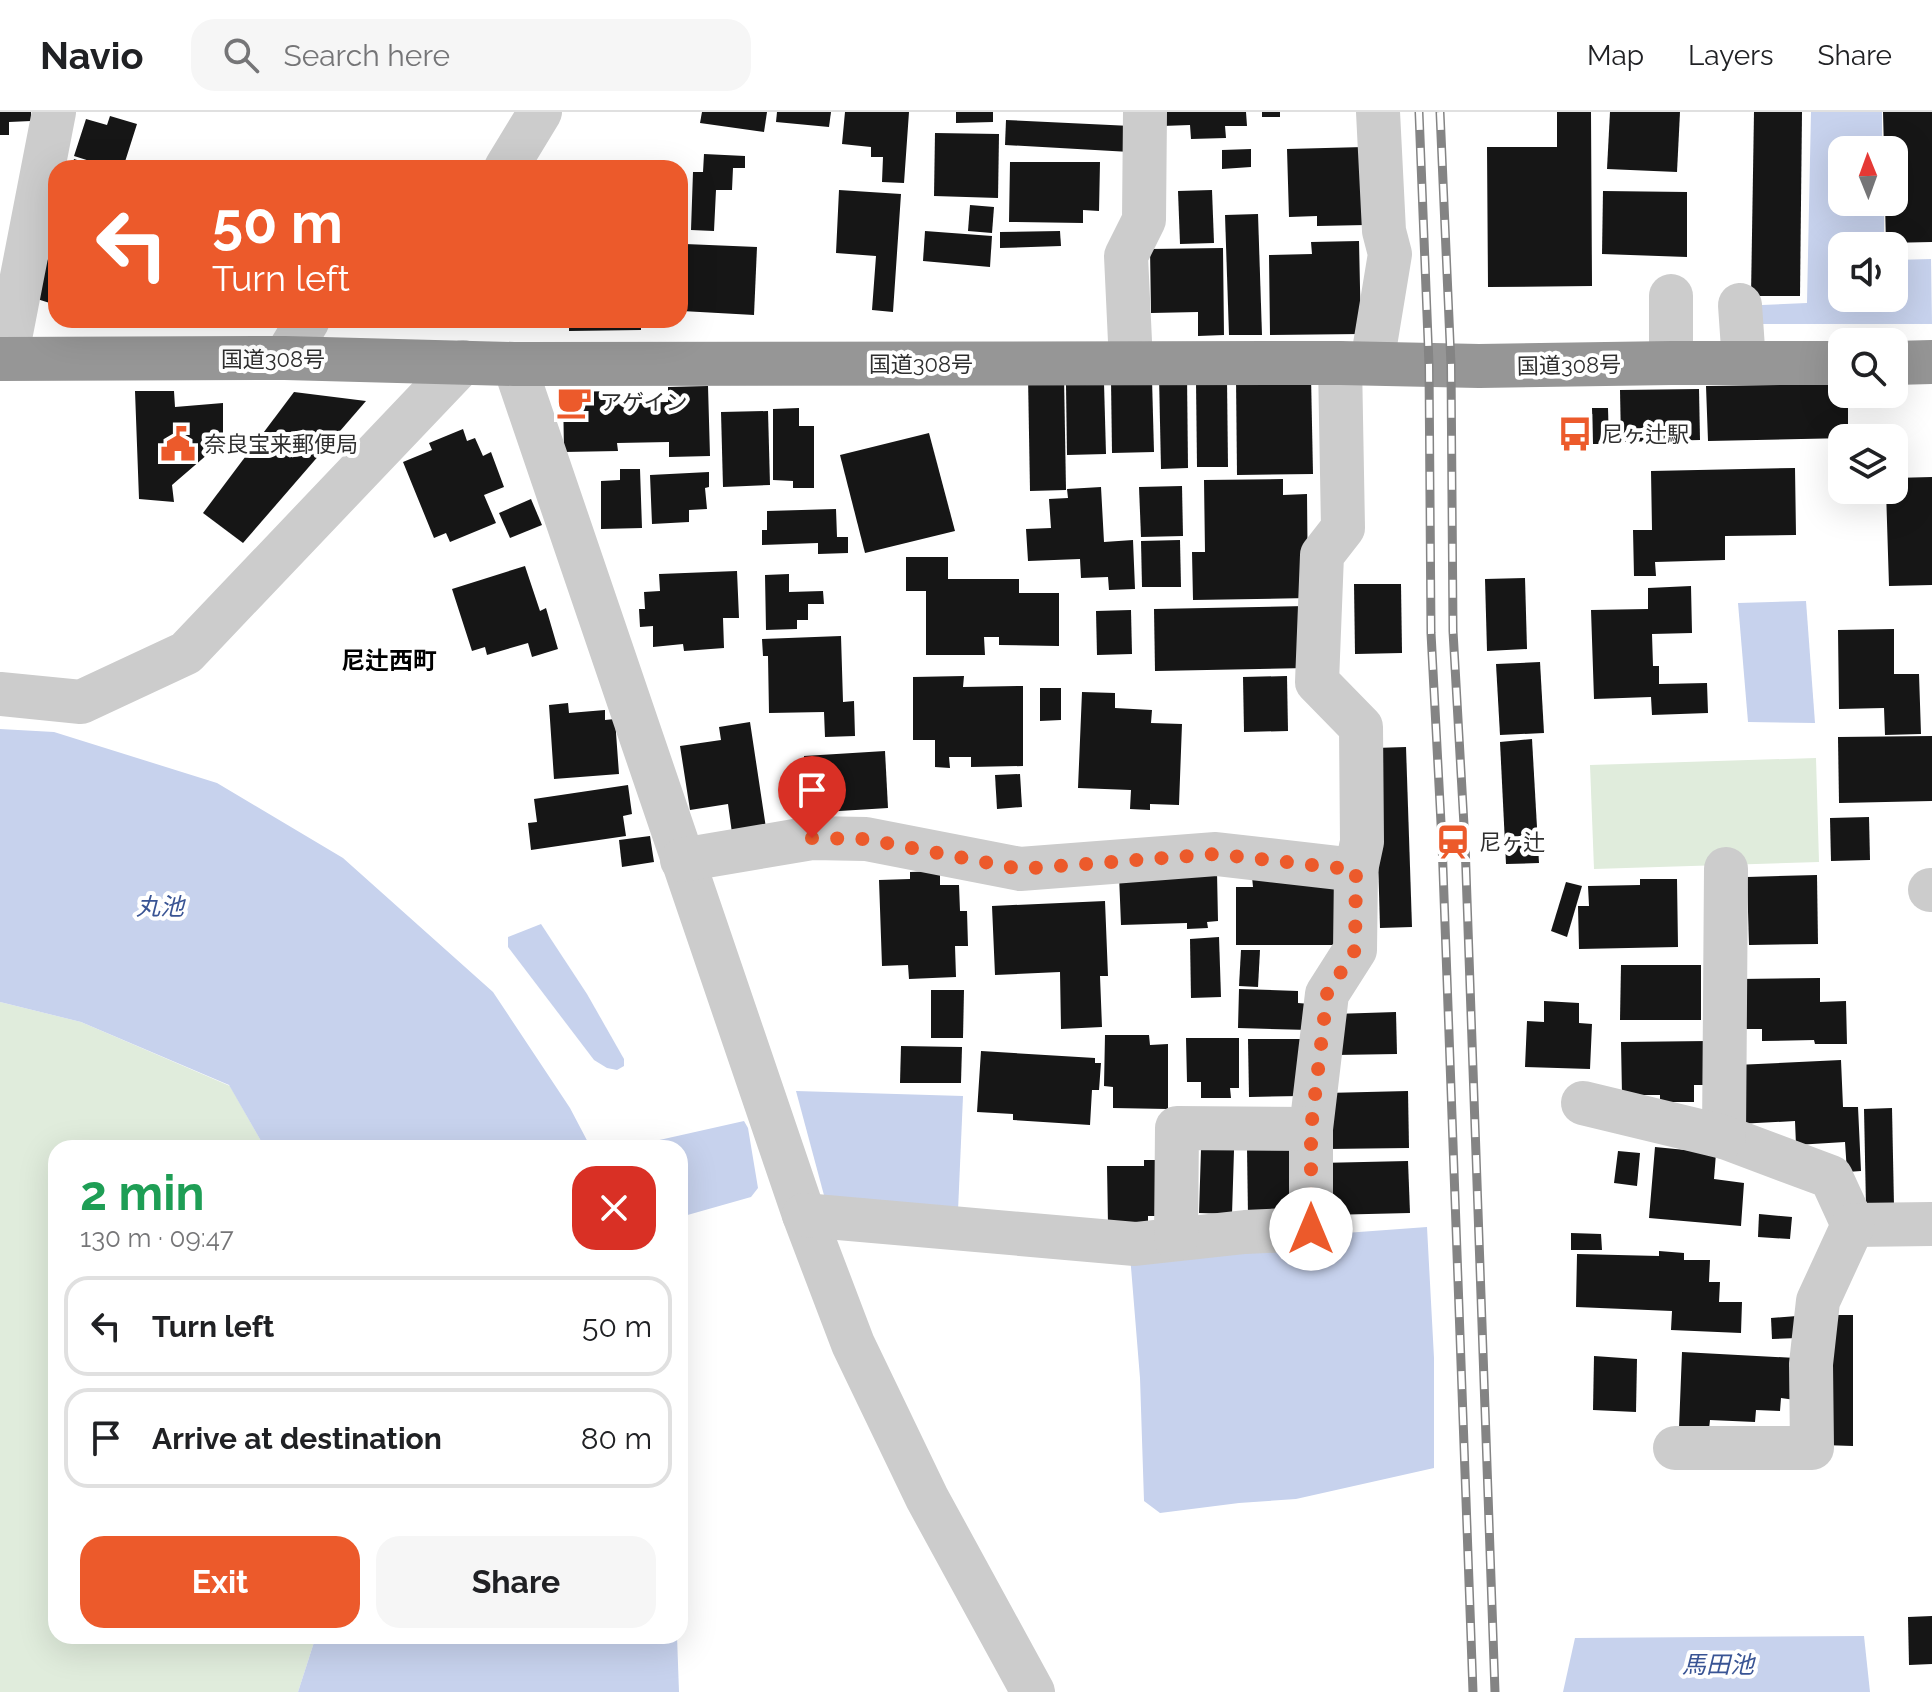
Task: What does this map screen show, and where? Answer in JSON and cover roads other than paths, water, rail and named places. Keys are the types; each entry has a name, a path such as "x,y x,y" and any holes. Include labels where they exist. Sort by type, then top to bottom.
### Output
{"highway":[{"name":"国道308号","path":"3,359 285,358 514,364 1356,363 1479,366 1828,363"},
{"path":"1908,363 1932,362"}],"street":[{"path":"3,359 54,112"},
{"path":"511,160 540,112"},
{"path":"1131,363 1126,256 1144,220 1145,112"},
{"path":"804,1215 1135,1244 1245,1232 1311,1229 1311,1129 1327,994 1355,950 1356,870 1362,842 1361,727 1317,682 1322,555 1343,528 1356,363 1390,254 1384,231 1378,112"},
{"path":"1671,296 1671,363"},
{"path":"1740,305 1744,363"},
{"path":"285,358 303,328"},
{"path":"0,694 81,702 186,653 463,362"},
{"path":"514,364 804,1215 853,1344 920,1484 1033,1692"},
{"path":"682,860 812,838 866,839 1020,869 1216,854 1356,870"},
{"path":"1724,1137 1726,869"},
{"path":"1583,1103 1724,1137 1831,1177 1853,1225 1818,1301 1811,1364 1812,1448 1675,1448"},
{"path":"1176,1239 1177,1128 1311,1129"},
{"path":"1853,1225 1932,1224"}],"water":[{"path":"1811,112 1882,112 1882,136 1828,136 1828,216 1884,216 1884,232 1828,232 1828,312 1908,312 1908,260 1931,259 1932,324 1762,324 1762,305 1807,303"},
{"path":"1806,601 1815,723 1748,722 1738,603"},
{"name":"丸池","path":"0,729 54,732 217,783 343,858 493,992 570,1108 587,1140 260,1140 229,1085 81,1022 0,1002"},
{"path":"541,924 587,994 624,1059 624,1066 617,1070 594,1060 508,947 508,937"},
{"path":"796,1091 963,1096 958,1211 825,1199"},
{"path":"744,1121 748,1128 758,1188 751,1197 688,1215 688,1140 659,1140"},
{"path":"1427,1227 1434,1358 1434,1468 1296,1499 1160,1513 1144,1501 1140,1378 1130,1255"},
{"name":"馬田池","path":"1864,1636 1870,1692 1563,1692 1575,1638"},
{"path":"313,1644 677,1644 679,1692 298,1692"}],"railway":[{"path":"1419,112 1429,365 1431,633 1442,842 1473,1692"},
{"path":"1440,112 1451,365 1453,631 1465,843 1495,1692"}],"place":[{"name":"アゲイン","path":"574,402"},
{"name":"尼ヶ辻駅","path":"1575,434"},
{"name":"奈良宝来郵便局","path":"178,444"},
{"name":"尼ヶ辻","path":"1453,842"}],"district":[{"name":"尼辻西町","path":"389,661"}]}
